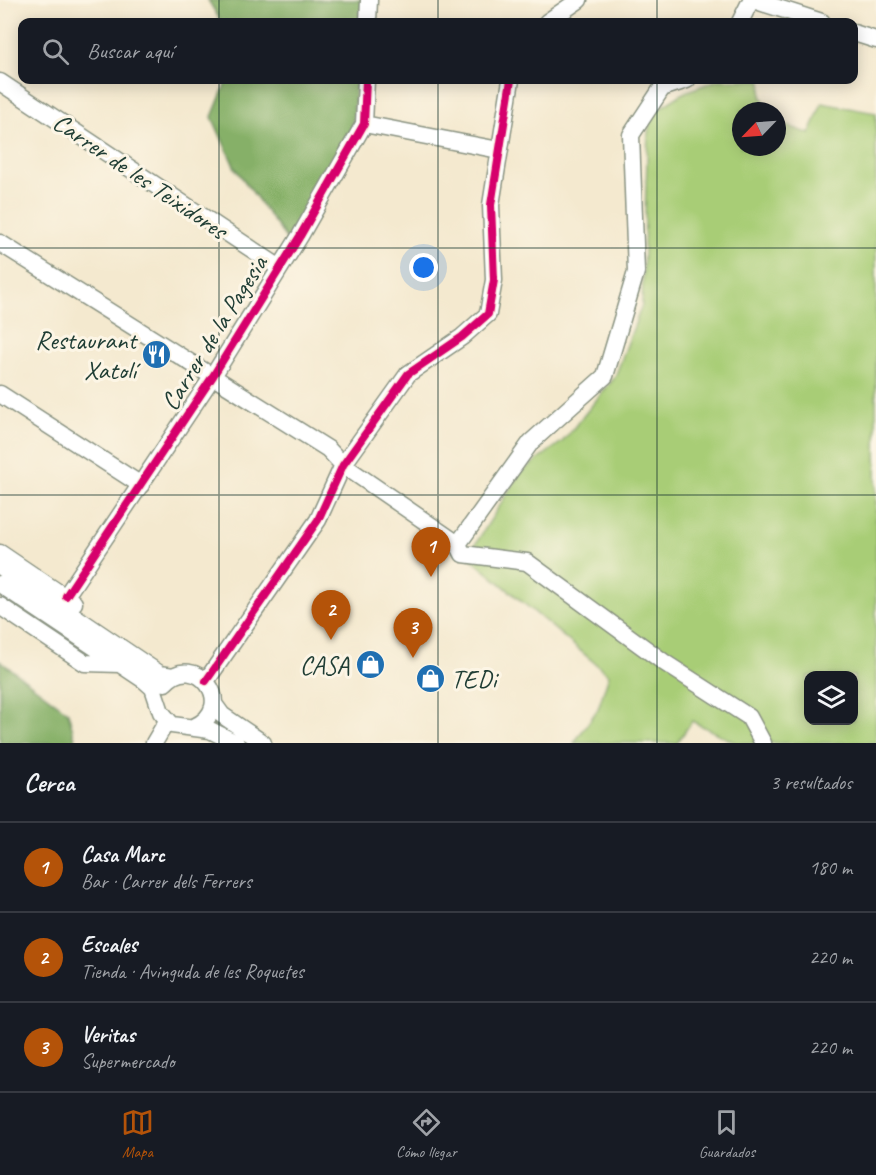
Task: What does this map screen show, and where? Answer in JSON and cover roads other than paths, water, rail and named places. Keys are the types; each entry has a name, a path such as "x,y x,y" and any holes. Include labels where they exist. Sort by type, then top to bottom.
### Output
{"street":[{"path":"368,18 369,0"},
{"path":"553,18 579,0"},
{"path":"742,18 752,0 809,18"},
{"path":"858,34 876,40"},
{"name":"Carrer de les Teixidores","path":"0,82 280,268"},
{"name":"Carrer de la Pagesia","path":"66,596 213,376 280,268 364,124 366,84"},
{"path":"206,681 318,520 344,465 408,374 462,337 488,314 494,280 491,205 510,84"},
{"path":"458,544 531,442 605,375 636,272 631,135 662,88 674,84"},
{"path":"364,124 499,150"},
{"path":"0,243 328,449 344,465 458,544 463,554 527,562 665,663 749,717 763,743"},
{"path":"0,394 141,484"},
{"path":"0,553 66,596 121,636 121,656"},
{"path":"0,566 121,656 153,688 167,721 182,728 194,727 210,730 236,743"},
{"path":"0,584 121,656 160,674 173,676 192,673 206,681 212,690 214,704 222,716 263,743"},
{"path":"0,606 85,663 121,656"},
{"path":"158,703 162,685 173,676"},
{"path":"194,727 206,720 214,704"},
{"path":"154,743 167,721"}],"place":[{"name":"Restaurant Xatolí","path":"157,355"},
{"name":"Casa Marc","path":"431,577"},
{"name":"Escales","path":"331,640"},
{"name":"Veritas","path":"413,658"},
{"name":"CASA","path":"370,665"},
{"name":"TEDi","path":"430,679"}]}
